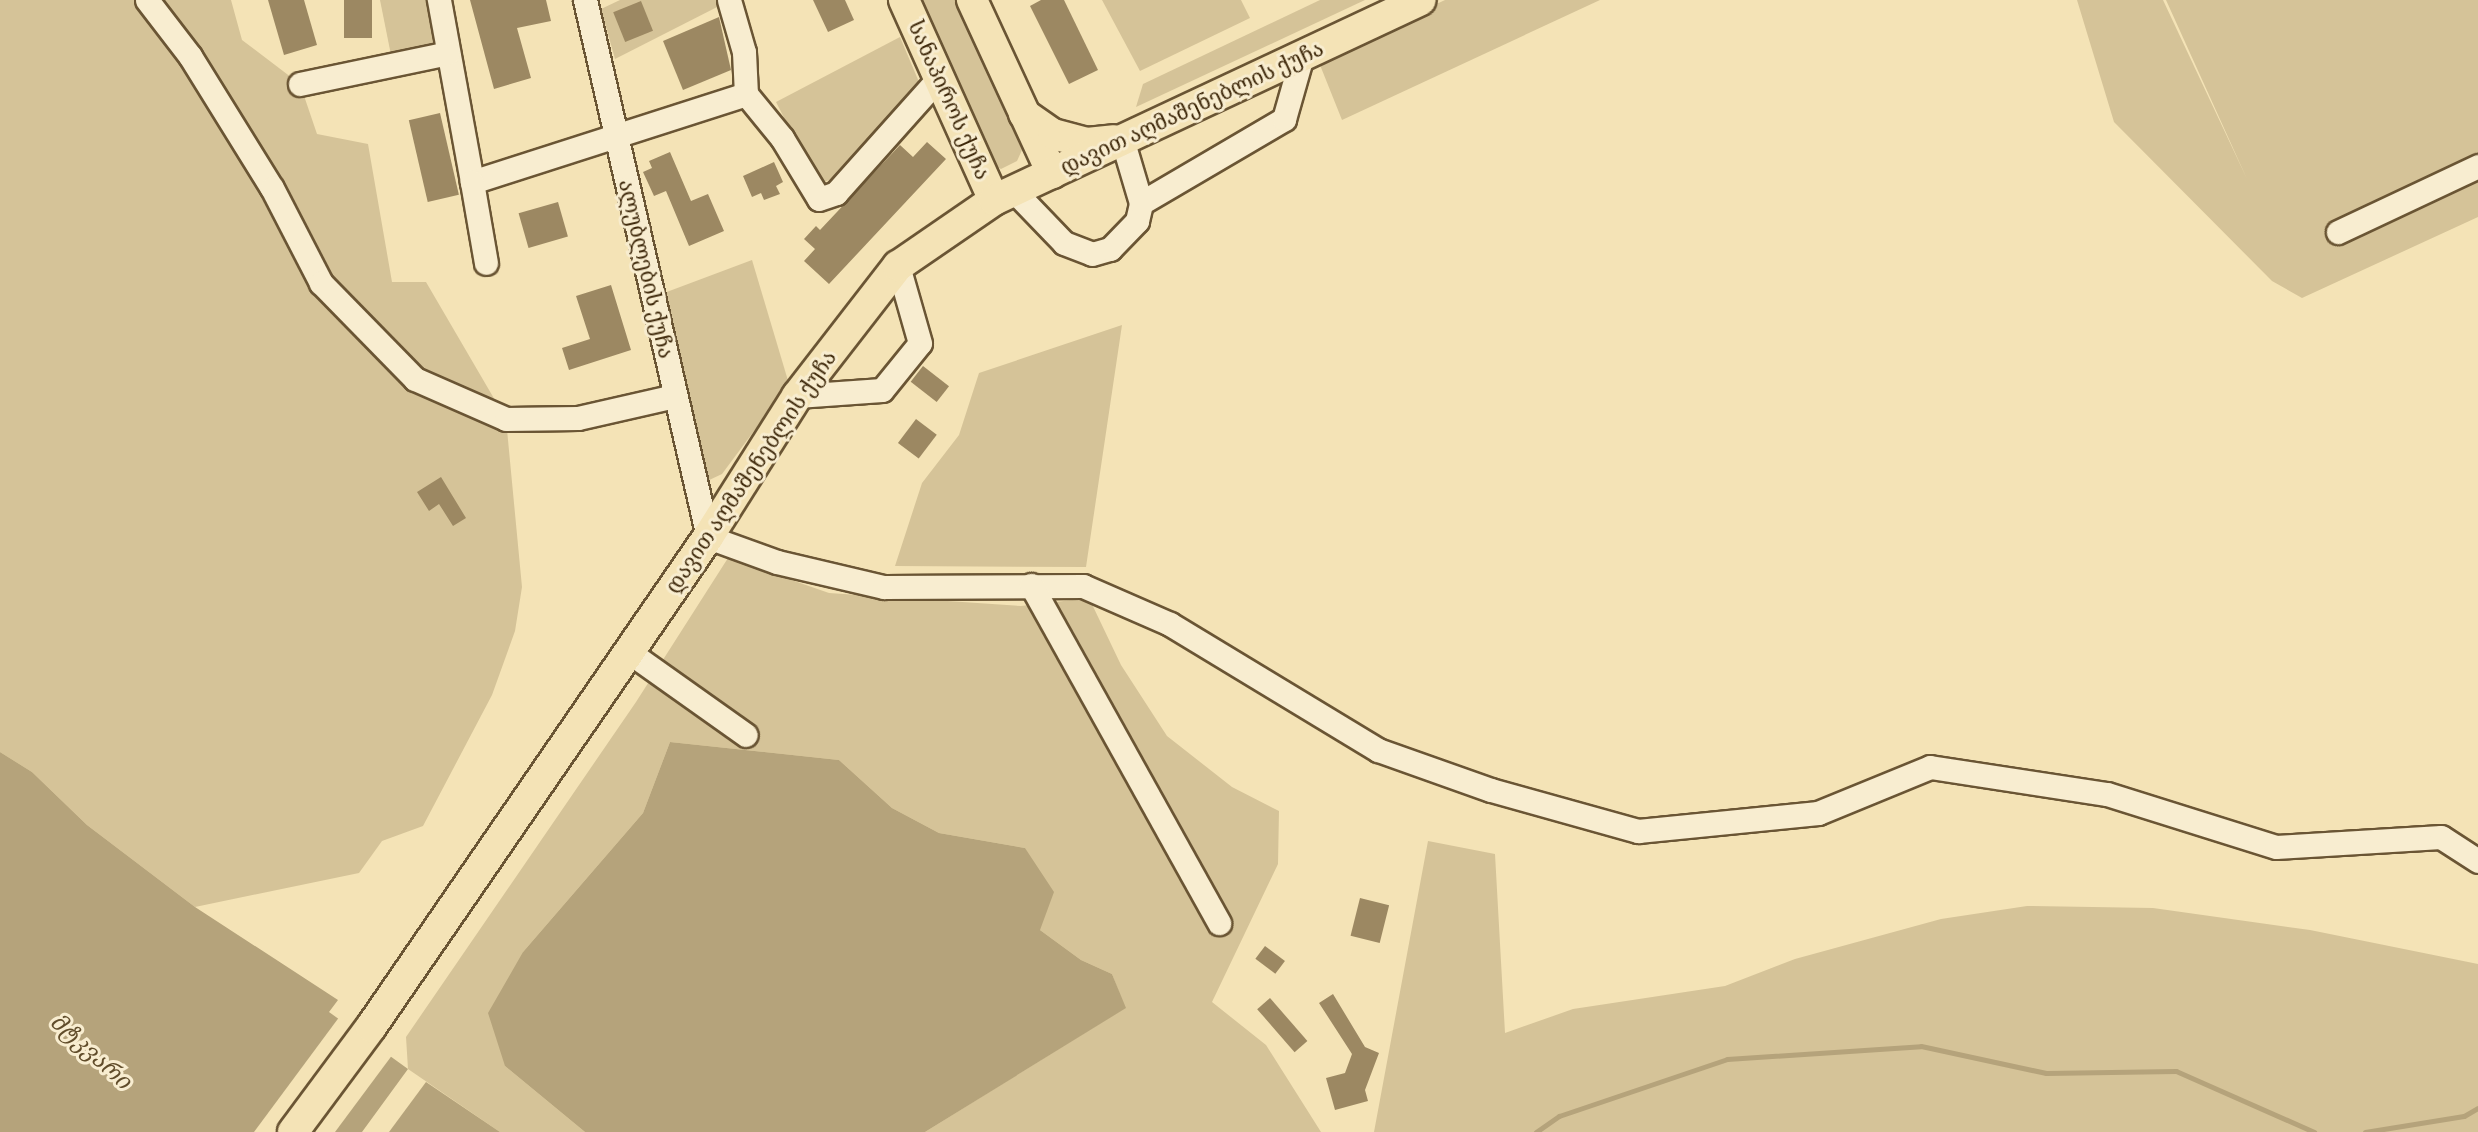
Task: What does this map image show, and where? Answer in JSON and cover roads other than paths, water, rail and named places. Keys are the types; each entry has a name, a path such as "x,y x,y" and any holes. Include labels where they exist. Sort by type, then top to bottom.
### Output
{"main road":[{"name":"სანაპიროს ქუჩა","path":"904,0 939,78 1004,195"},
{"path":"972,0 1052,173"},
{"name":"დავით აღმაშენებლის ქუჩა","path":"293,1132 371,1027 708,537 797,396 898,266 1004,195 1416,1"},
{"path":"1024,114 1053,134 1076,140 1122,139"}],"street":[{"path":"147,0 190,56 265,177 321,283 415,379 506,419 578,418 675,396"},
{"path":"439,0 486,263"},
{"name":"ალუბლების ქუჩა","path":"586,0 708,537"},
{"path":"729,0 744,52 746,94 782,138 819,199 836,193 939,78"},
{"path":"300,84 448,53"},
{"path":"1140,203 1284,120 1303,55"},
{"path":"472,182 746,94"},
{"path":"1004,195 1064,243 1093,254 1124,237 1137,221 1140,203 1122,139"},
{"path":"2338,232 2478,166"},
{"path":"797,396 882,390 920,343 898,266"},
{"path":"708,537 777,562 884,587 1083,586 1170,624 1378,750 1491,790 1638,831 1818,813 1930,767 2107,794 2276,847 2441,837 2478,861"},
{"path":"1031,585 1219,923"},
{"path":"629,652 746,735"}],"water":[{"path":"670,742 839,760 892,808 939,833 1025,848 1054,892 1040,930 1081,960 1112,974 1126,1008 925,1132 585,1132 505,1066 488,1013 523,952 643,813"},
{"name":"მტკვარი","path":"0,752 32,772 87,825 195,907 338,1000 329,1012 408,1069 362,1132 0,1132"},
{"path":"426,1082 500,1132 389,1132"}],"waterway":[{"path":"1536,1132 1559,1116 1727,1059 1921,1046 2046,1073 2176,1071 2314,1132"},
{"path":"2365,1132 2464,1116 2478,1108"}]}
